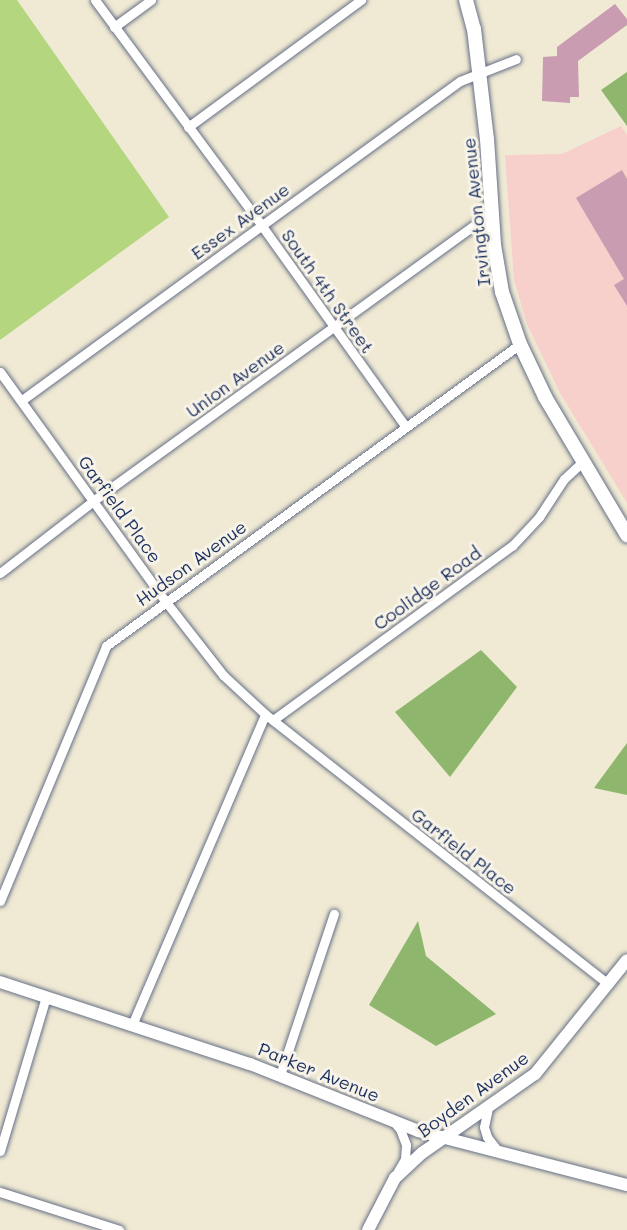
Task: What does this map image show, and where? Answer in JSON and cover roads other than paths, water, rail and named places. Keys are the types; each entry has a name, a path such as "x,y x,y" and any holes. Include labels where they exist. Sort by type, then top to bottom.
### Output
{"main road":[{"name":"Irvington Avenue","path":"466,0 474,29 487,139 491,213 498,274 520,344 545,397 627,535"}],"street":[{"name":"South 4th Street","path":"95,0 262,226 405,427"},
{"path":"114,27 151,0"},
{"path":"188,127 361,0"},
{"path":"478,72 516,59"},
{"name":"Essex Avenue","path":"22,400 460,81 478,72"},
{"name":"Union Avenue","path":"0,573 93,501 491,213"},
{"name":"Hudson Avenue","path":"0,901 106,646 520,344"},
{"name":"Garfield Place","path":"0,372 166,602 223,675 269,717 608,984"},
{"name":"Coolidge Road","path":"269,717 512,546 539,517 564,479 582,462"},
{"path":"132,1025 269,717"},
{"path":"280,1075 334,914"},
{"name":"Boyden Avenue","path":"368,1230 395,1178 422,1153 535,1074 627,960"},
{"name":"Parker Avenue","path":"0,982 280,1075 394,1122 446,1138 627,1185"},
{"path":"0,1151 46,997"},
{"path":"488,1108 484,1127 487,1137 498,1151"},
{"path":"394,1122 400,1129 406,1145 405,1160 395,1178"},
{"path":"0,1192 119,1230"}]}
